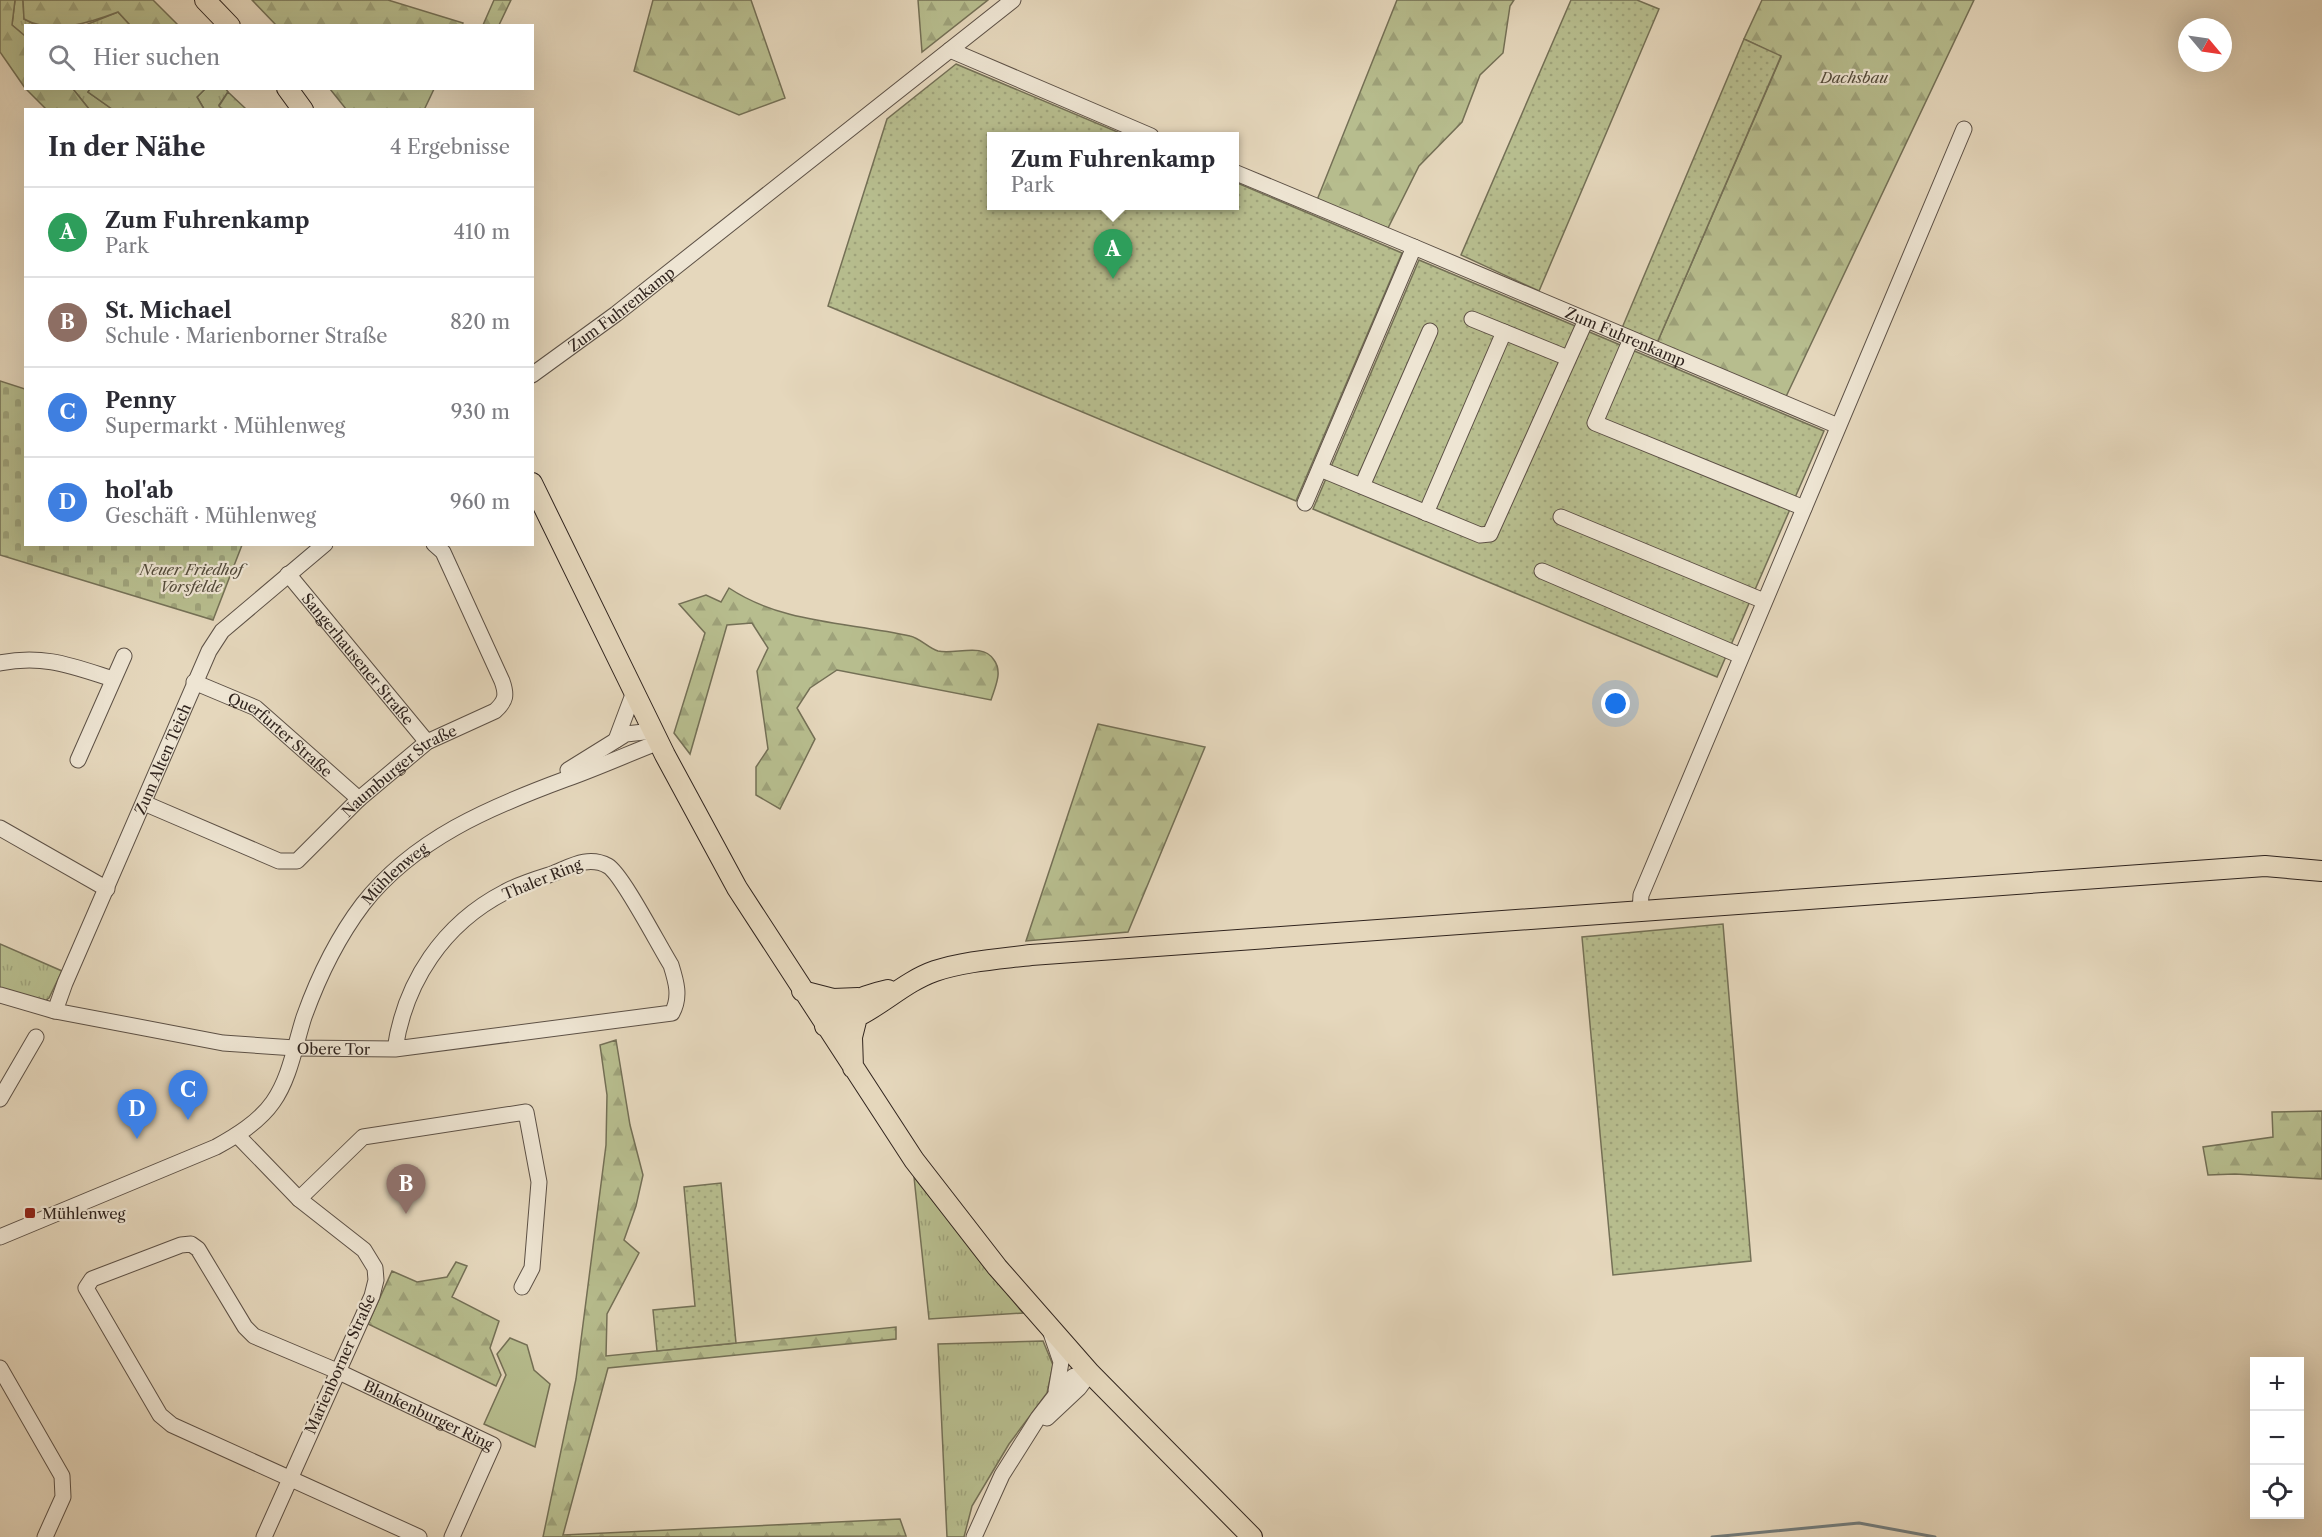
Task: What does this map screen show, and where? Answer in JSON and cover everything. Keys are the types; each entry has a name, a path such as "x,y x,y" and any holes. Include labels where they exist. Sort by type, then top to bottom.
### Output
{"main road":[{"path":"204,0 228,24"},
{"path":"288,90 302,108"},
{"path":"534,487 656,737 737,888 852,1069 914,1160 997,1267 1046,1323 1090,1372 1252,1537"},
{"path":"825,1026 832,1014 859,1008 934,972 958,965 1031,955 2265,866 2322,871"},
{"path":"802,991 859,1008"},
{"path":"852,1069 852,1037 859,1008"}],"street":[{"name":"Zum Fuhrenkamp","path":"539,371 1013,0"},
{"path":"950,50 1142,132"},
{"path":"1640,912 1641,895 1964,129"},
{"name":"Zum Fuhrenkamp","path":"1239,174 1838,426"},
{"path":"1305,503 1414,247"},
{"path":"1472,319 1568,358"},
{"path":"1320,469 1480,535 1490,534 1586,320"},
{"path":"1362,486 1430,331"},
{"path":"1426,513 1504,332"},
{"path":"1632,339 1595,423 1804,508"},
{"path":"1561,517 1764,601"},
{"name":"Zum Alten Teich","path":"55,1011 65,982 144,803 194,682 222,631 323,546"},
{"name":"Naumburger Straße","path":"144,803 279,861 288,863 297,861 307,854 359,799 427,742 495,711 504,702 506,693 443,552 437,546"},
{"path":"1542,571 1741,656"},
{"name":"Sangerhausener Straße","path":"288,574 427,742"},
{"path":"78,760 124,656"},
{"path":"0,663 19,659 51,659 113,679"},
{"name":"Querfurter Straße","path":"194,682 256,708 359,799"},
{"path":"616,740 634,692"},
{"name":"Mühlenweg","path":"542,787 616,740 635,731 656,737"},
{"name":"Mühlenweg","path":"0,1237 216,1147 237,1135 272,1102 295,1048 313,995 338,945 363,904 387,877 436,838 484,812 656,737"},
{"path":"0,828 107,889"},
{"name":"Thaler Ring","path":"395,1049 405,1003 420,970 461,923 505,892 583,862 597,862 615,870 671,964 678,996 672,1013"},
{"name":"Obere Tor","path":"0,995 55,1011 223,1043 295,1048 395,1049 672,1013"},
{"path":"0,1100 36,1037"},
{"path":"298,1199 363,1137 526,1112 539,1182 532,1268 522,1287"},
{"name":"Marienborner Straße","path":"237,1135 298,1199 364,1250 375,1268 376,1280 372,1296 264,1537"},
{"path":"337,1371 254,1336 245,1327 198,1249 191,1244 181,1245 92,1279 86,1288 160,1415 172,1425 419,1537"},
{"path":"1046,1323 1061,1362 1055,1394"},
{"path":"0,1368 62,1476 63,1497 45,1537"},
{"name":"Blankenburger Ring","path":"337,1371 494,1445 452,1537"},
{"path":"974,1537 1002,1475 1055,1394 1074,1376 1090,1372"},
{"path":"1026,1439 1079,1388 1090,1372"}],"green space":[{"path":"0,0 15,0 12,25 24,35 24,87 0,52"},
{"path":"15,0 23,0 24,19 34,24 24,24 24,35 12,25"},
{"path":"23,0 153,0 177,24 129,24 118,12 79,24 35,24 24,19"},
{"path":"252,0 388,0 463,23 463,24 275,24"},
{"path":"494,0 511,0 499,24 483,24"},
{"path":"653,0 751,0 785,98 739,115 634,71"},
{"path":"918,0 988,0 922,52"},
{"path":"1397,0 1514,0 1510,6 1503,53 1480,75 1462,122 1419,166 1388,228 1317,200"},
{"path":"1571,0 1637,0 1659,9 1539,291 1461,255"},
{"name":"Dachsbau","path":"1762,0 1974,0 1782,405 1657,343 1781,57 1744,39"},
{"path":"118,12 129,24 88,24"},
{"path":"1744,39 1781,56 1657,343 1622,328"},
{"path":"956,64 1118,132 987,132 987,210 1239,210 1239,184 1402,253 1296,501 828,306 887,119"},
{"path":"27,90 74,90 88,108 45,108"},
{"path":"74,90 89,90 88,92 111,108 88,108"},
{"path":"89,90 204,90 197,97 203,108 111,108 88,92"},
{"path":"204,90 227,90 228,92 219,105 221,108 203,108 197,97"},
{"path":"331,90 434,90 425,108 345,108"},
{"path":"228,92 245,108 221,108 219,106"},
{"path":"1419,260 1824,431 1717,677 1313,509"},
{"name":"Neuer Friedhof Vorsfelde","path":"0,381 24,389 24,546 242,546 213,620 0,555"},
{"path":"729,588 771,609 794,615 910,636 938,651 976,650 983,652 994,660 998,669 991,700 837,670 810,688 797,708 815,739 780,809 756,795 756,767 768,749 757,671 768,648 752,623 727,625 690,754 674,733 705,633 679,604 706,595 721,602"},
{"path":"1098,724 1205,747 1128,932 1026,941"},
{"path":"1723,924 1751,1261 1613,1275 1582,937"},
{"path":"0,944 62,971 49,998 37,1007 0,995"},
{"path":"616,1040 630,1125 643,1175 636,1206 624,1240 639,1253 607,1314 606,1356 896,1327 896,1339 608,1368 563,1535 900,1519 906,1536 543,1537 576,1379 606,1145 607,1095 600,1045"},
{"path":"2322,1111 2322,1179 2235,1174 2208,1175 2203,1147 2273,1137 2272,1112"},
{"path":"914,1177 1023,1313 929,1319"},
{"path":"721,1183 736,1343 657,1351 653,1310 695,1306 684,1187"},
{"path":"456,1262 467,1266 452,1297 499,1321 490,1348 501,1375 496,1386 368,1324 392,1271 417,1282 447,1277"},
{"path":"510,1338 527,1345 534,1370 550,1384 535,1447 484,1424 506,1375 497,1354"},
{"path":"1043,1341 1053,1365 1047,1393 1009,1444 972,1506 964,1537 947,1537 938,1344"}],"waterway":[{"path":"1712,1537 1859,1523 1935,1537"}],"place":[{"name":"Zum Fuhrenkamp","path":"1113,279"},
{"name":"Penny","path":"188,1120"},
{"name":"hol'ab","path":"137,1139"},
{"name":"Mühlenweg","path":"30,1213"},
{"name":"St. Michael","path":"406,1214"}]}
